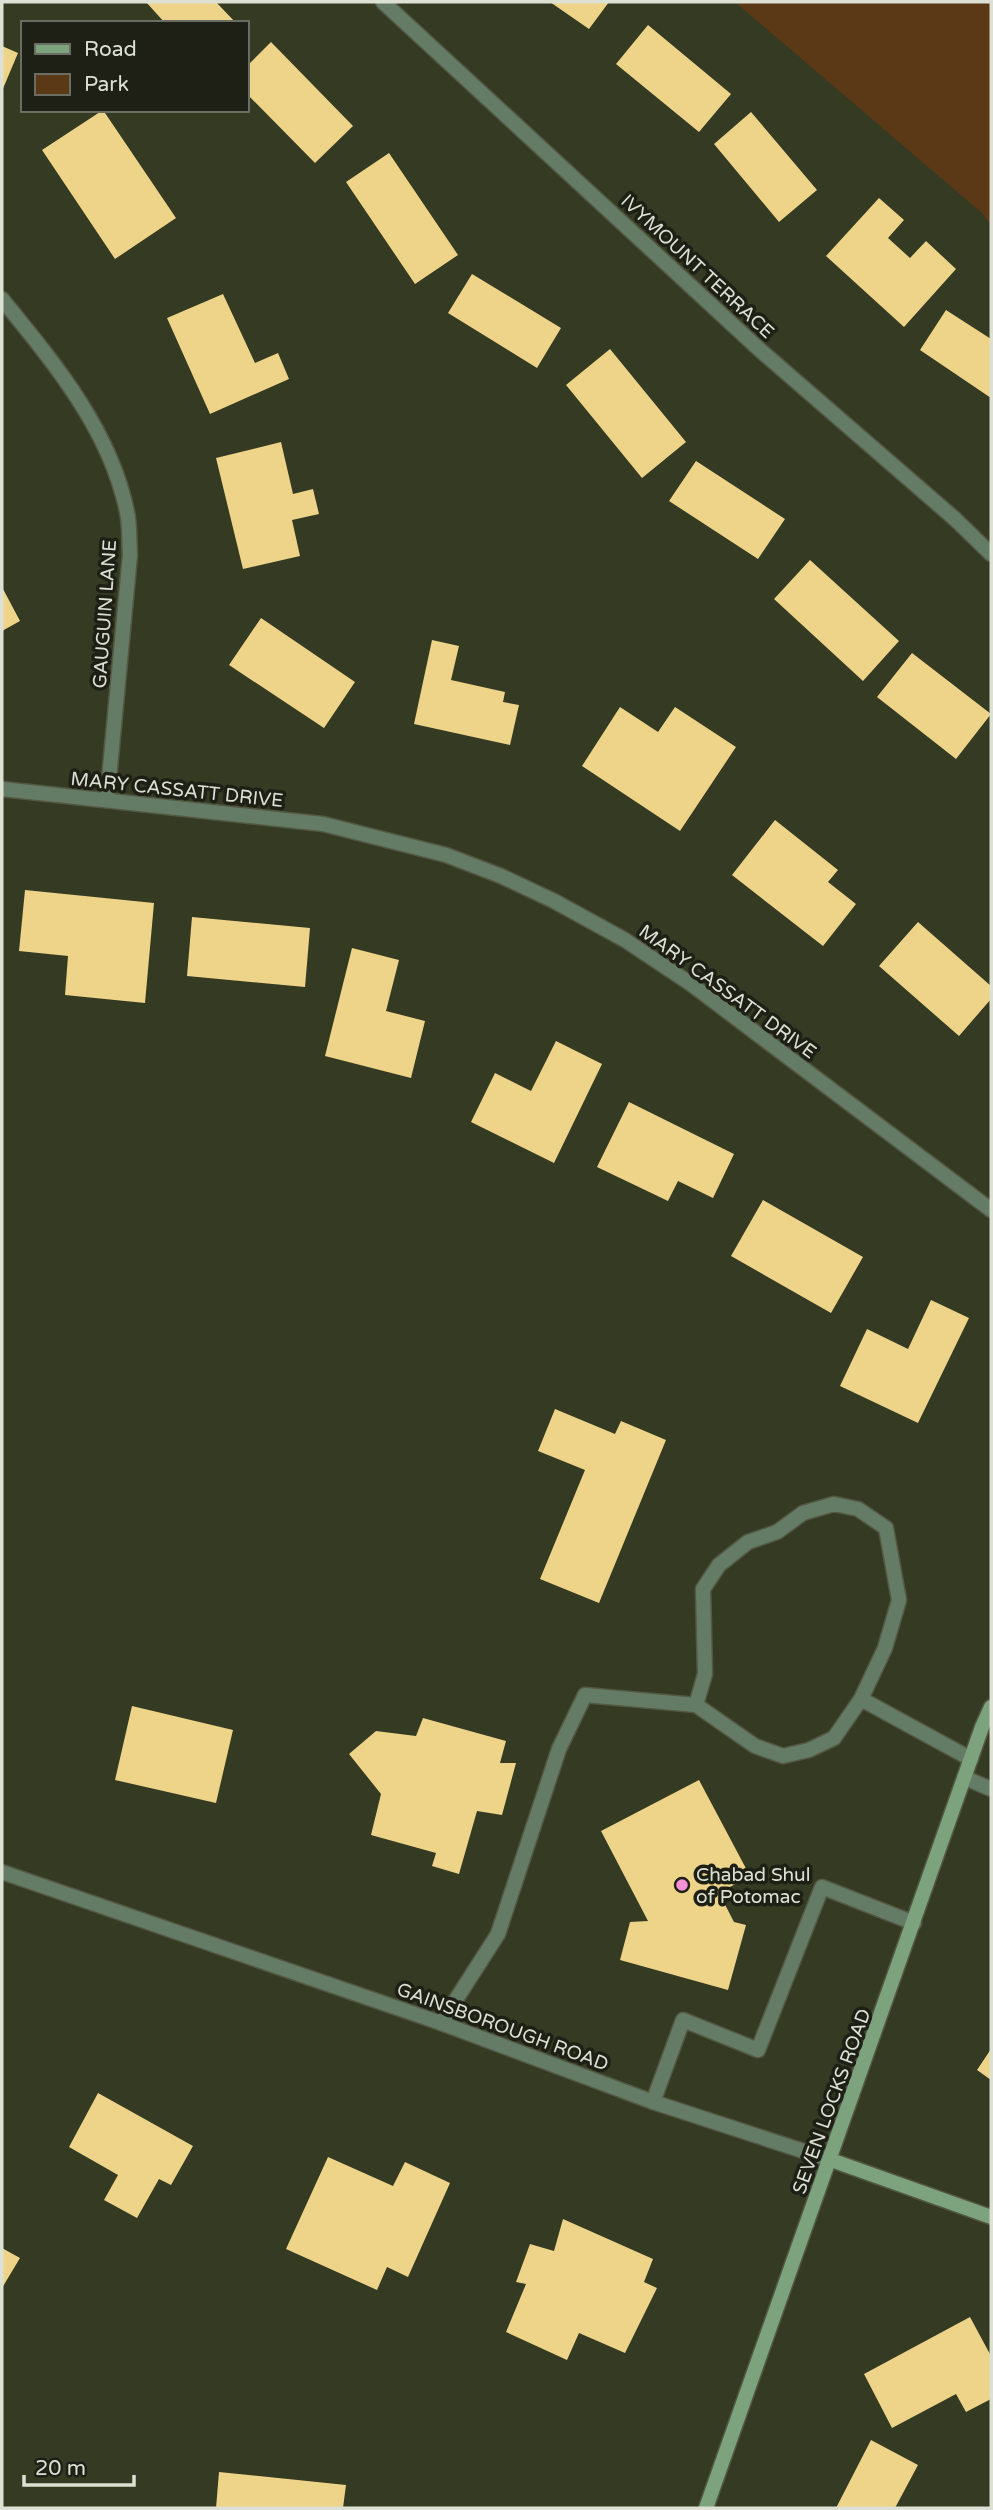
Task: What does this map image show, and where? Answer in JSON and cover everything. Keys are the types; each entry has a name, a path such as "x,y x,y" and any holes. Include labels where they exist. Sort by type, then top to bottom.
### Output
{"main road":[{"name":"SEVEN LOCKS ROAD","path":"706,2508 991,1707"},
{"name":"GAINSBOROUGH ROAD","path":"831,2160 991,2217"}],"street":[{"name":"IVYMOUNT TERRACE","path":"383,2 760,350 955,519 991,554"},
{"name":"GAUGUIN LANE","path":"2,299 35,339 90,417 107,447 128,514 130,555 107,800"},
{"name":"MARY CASSATT DRIVE","path":"2,789 323,824 446,855 501,876 625,940 680,977 991,1210"},
{"path":"441,2023 498,1934 559,1749 585,1695 696,1704 755,1746 783,1756 809,1750 834,1738 861,1699 885,1648 899,1600 886,1528 858,1509 834,1504 803,1513 777,1532 748,1542 719,1565 703,1589 705,1674 696,1704"},
{"path":"861,1699 971,1759"},
{"path":"965,1778 991,1789"},
{"name":"GAINSBOROUGH ROAD","path":"2,1872 441,2023 653,2102 831,2160"},
{"path":"653,2102 683,2020 758,2050 822,1887 914,1923"}],"green space":[{"path":"735,2 991,2 991,225 982,213"}],"building":[{"path":"146,2 216,2 234,21 163,21"},
{"path":"550,2 609,2 589,29"},
{"path":"648,25 731,94 699,132 616,64"},
{"path":"271,42 353,126 315,163 248,95 248,65"},
{"path":"2,46 18,53 2,91"},
{"path":"100,112 104,112 176,218 115,259 42,150"},
{"path":"751,112 817,190 779,222 714,144"},
{"path":"389,153 458,255 415,284 346,182"},
{"path":"879,198 904,220 888,238 910,258 926,241 956,269 904,327 826,256"},
{"path":"472,274 561,328 537,368 448,313"},
{"path":"223,294 255,363 278,353 289,379 210,414 167,318"},
{"path":"946,310 991,339 991,398 920,350"},
{"path":"610,349 686,442 642,478 566,385"},
{"path":"281,442 293,494 313,489 319,514 292,520 300,556 243,569 216,458"},
{"path":"696,461 785,519 758,559 669,501"},
{"path":"810,560 899,641 863,681 774,599"},
{"path":"2,587 20,621 2,631"},
{"path":"261,618 355,682 324,728 229,665"},
{"path":"432,640 459,646 451,680 505,692 503,702 519,705 510,745 414,724"},
{"path":"912,653 991,714 956,759 877,697"},
{"path":"620,707 658,732 675,707 736,747 680,831 582,766"},
{"path":"775,820 838,870 828,882 856,904 823,946 732,875"},
{"path":"25,890 154,903 145,1003 65,995 68,956 19,951"},
{"path":"192,917 310,928 305,987 187,976"},
{"path":"918,922 991,986 991,999 959,1036 879,966"},
{"path":"352,948 399,960 386,1011 425,1021 411,1078 325,1056"},
{"path":"556,1041 602,1064 554,1163 471,1122 495,1073 531,1091"},
{"path":"629,1102 734,1154 713,1198 678,1181 668,1201 597,1167"},
{"path":"763,1200 863,1257 831,1313 731,1256"},
{"path":"931,1300 969,1318 918,1423 840,1386 867,1329 908,1349"},
{"path":"555,1409 615,1434 621,1421 666,1440 599,1603 540,1579 585,1470 538,1451"},
{"path":"132,1706 233,1730 216,1803 115,1780"},
{"path":"423,1718 506,1741 500,1763 516,1763 502,1815 477,1811 459,1874 432,1866 436,1853 371,1835 381,1794 349,1754 376,1731 416,1736"},
{"name":"Chabad Shul of Potomac","path":"699,1780 750,1876 719,1893 734,1922 746,1925 728,1990 620,1960 630,1922 648,1921 601,1831"},
{"path":"991,2049 991,2080 977,2070"},
{"path":"98,2093 193,2146 171,2185 159,2179 137,2218 104,2200 118,2175 69,2147"},
{"path":"328,2157 393,2186 405,2162 450,2183 408,2277 387,2267 377,2290 286,2249"},
{"path":"563,2219 653,2259 644,2282 657,2288 625,2353 579,2333 567,2360 506,2332 526,2284 516,2282 530,2244 554,2251"},
{"path":"2,2248 20,2258 2,2288"},
{"path":"970,2317 991,2356 991,2399 966,2412 956,2394 892,2428 864,2374"},
{"path":"871,2440 918,2465 895,2508 836,2508"},
{"path":"219,2472 346,2485 343,2508 216,2508"}],"place":[{"name":"Chabad Shul of Potomac","path":"682,1885"}]}
